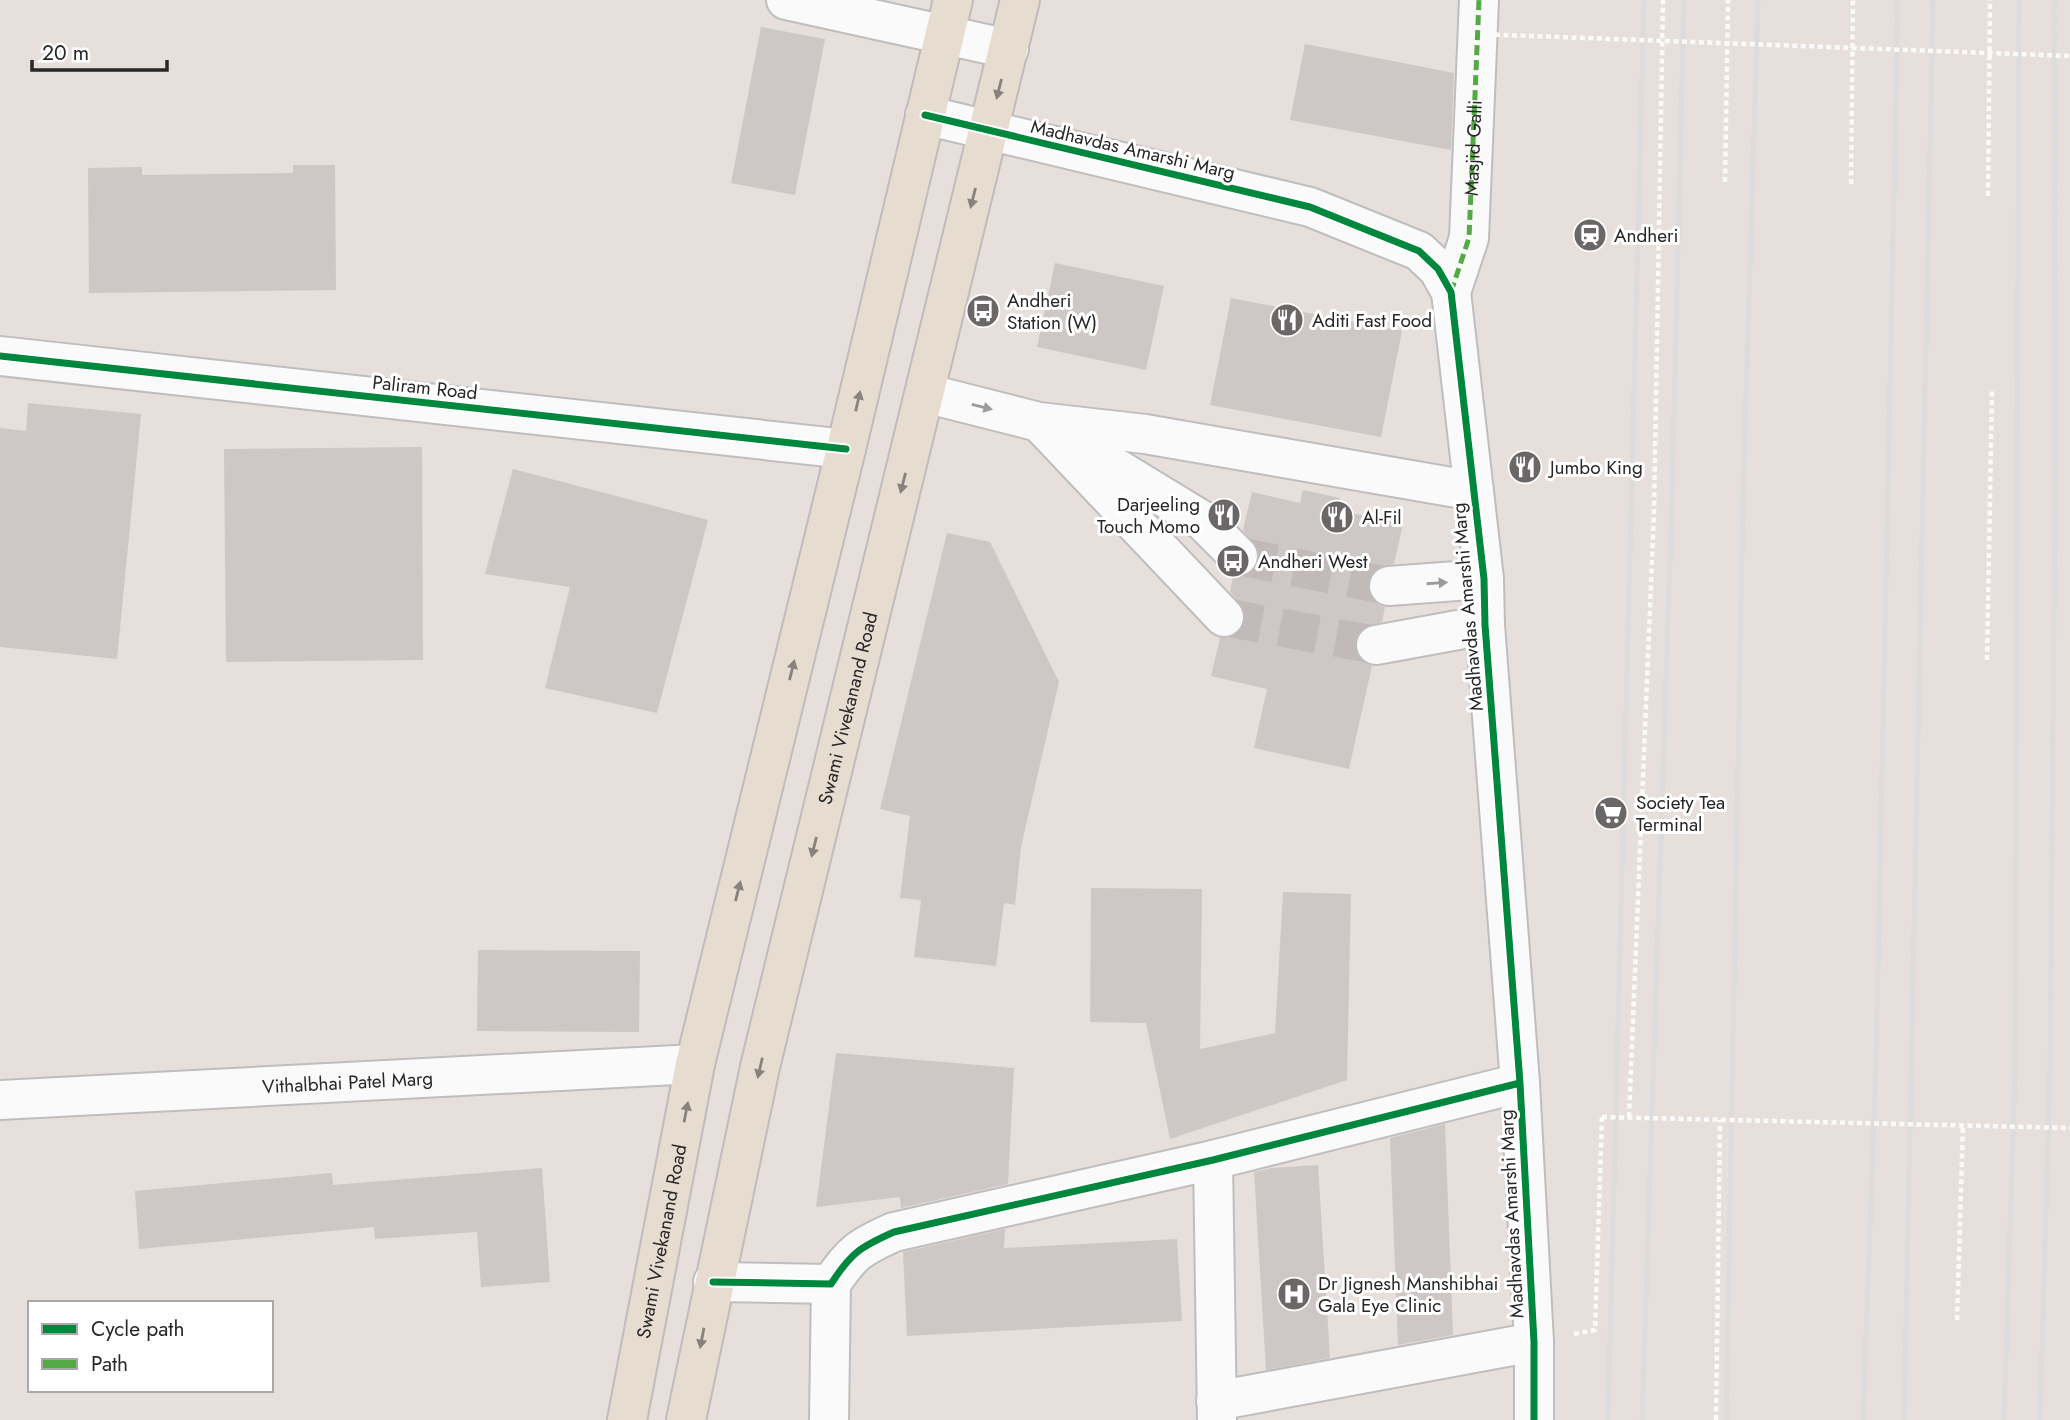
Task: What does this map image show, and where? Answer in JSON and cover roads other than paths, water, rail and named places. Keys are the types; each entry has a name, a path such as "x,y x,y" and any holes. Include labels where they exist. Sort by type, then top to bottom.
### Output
{"main road":[{"name":"Swami Vivekanand Road","path":"627,1420 695,1064 953,0"},
{"name":"Swami Vivekanand Road","path":"686,1420 760,1067 1020,0"}],"street":[{"path":"786,0 944,37 1009,49"},
{"name":"Masjid Galli","path":"1451,292 1468,238 1479,17"},
{"name":"Madhavdas Amarshi Marg","path":"925,115 1310,207 1419,251 1438,270 1451,292 1484,579 1485,625 1520,1083 1534,1342 1534,1420"},
{"name":"Paliram Road","path":"0,356 846,449"},
{"path":"925,393 1040,422 1145,434 1474,491"},
{"path":"1040,422 1203,522 1238,556"},
{"path":"1040,422 1224,617"},
{"path":"1389,586 1484,579"},
{"path":"1376,645 1485,625"},
{"name":"Vithalbhai Patel Marg","path":"0,1100 695,1064"},
{"path":"829,1420 831,1284 847,1259 871,1242 894,1232 1213,1160 1520,1083"},
{"path":"1213,1160 1217,1410 1534,1342"},
{"path":"713,1282 831,1284"}],"tunnel":[{"path":"1238,556 1389,586"},
{"path":"1224,617 1376,645"}],"railway":[{"path":"1608,1420 1644,0"},
{"path":"1642,1420 1672,496 1684,0"},
{"path":"1726,1420 1743,498 1758,0"},
{"path":"1863,1420 1876,1062 1898,0"},
{"path":"1904,1420 1933,0"},
{"path":"2004,1420 2015,1068 2019,0"},
{"path":"2040,1420 2050,1069 2055,502 2054,0"}],"place":[{"name":"Andheri","path":"1590,235"},
{"name":"Andheri Station (W)","path":"983,311"},
{"name":"Aditi Fast Food","path":"1287,320"},
{"name":"Jumbo King","path":"1525,467"},
{"name":"Darjeeling Touch Momo","path":"1224,515"},
{"name":"Al-Fil","path":"1337,517"},
{"name":"Andheri West","path":"1233,561"},
{"name":"Society Tea Terminal","path":"1611,813"},
{"name":"Dr Jignesh Manshibhai Gala Eye Clinic","path":"1294,1294"}]}
